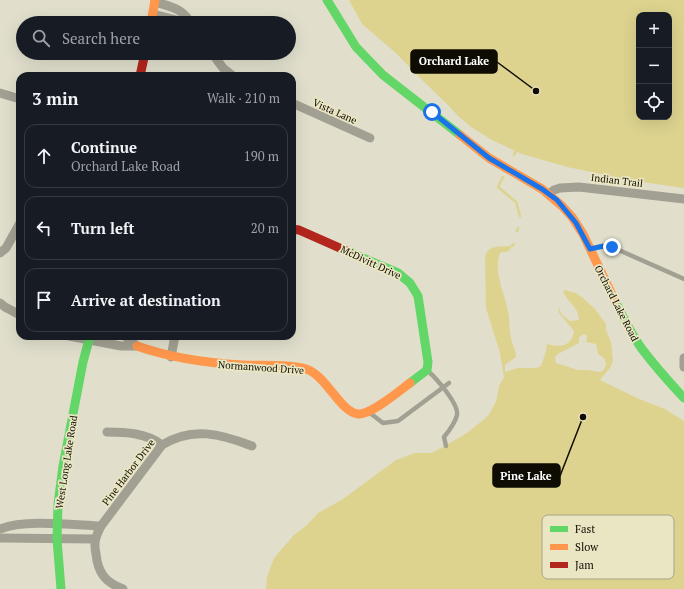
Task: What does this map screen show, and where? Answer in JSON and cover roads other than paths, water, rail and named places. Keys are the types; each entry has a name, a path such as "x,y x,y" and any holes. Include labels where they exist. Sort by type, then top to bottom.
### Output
{"main road":[{"name":"Orchard Lake Road","path":"327,0 356,47 383,75 489,158 549,194 572,217 583,234 628,327 641,348 660,372 684,398"},
{"path":"152,16 155,1"},
{"path":"141,72 144,60"},
{"name":"McDivitt Drive","path":"296,230 398,273 410,282 418,296 428,362 427,370"},
{"name":"West Long Lake Road","path":"61,589 57,539 58,504 63,466 88,340"},
{"name":"Normanwood Drive","path":"137,346 171,357 215,364 296,367 307,369 317,375 354,414 362,415 369,412"},
{"path":"369,412 427,370"}],"street":[{"path":"155,1 178,9 187,16"},
{"path":"217,60 228,72"},
{"path":"0,93 16,98"},
{"name":"Vista Lane","path":"296,105 370,138"},
{"name":"Indian Trail","path":"549,194 560,188 579,186 684,199"},
{"path":"0,253 6,248 16,230"},
{"path":"0,303 16,313"},
{"name":"Normanwood Drive","path":"97,340 121,346 137,346"},
{"name":"Normanwood Drive","path":"130,340 137,346"},
{"path":"171,357 174,340"},
{"path":"684,358 684,367"},
{"path":"107,432 139,434 157,441 162,445"},
{"name":"Pine Harbor Drive","path":"95,539 101,526 162,445 170,439 191,433 214,434 232,438 252,446"},
{"path":"0,529 8,526 42,523 101,526"},
{"path":"0,538 95,539 97,560 100,571 107,581 114,586 123,589"}],"lane":[{"path":"176,16 178,9"},
{"path":"590,249 604,246 612,247 684,279"},
{"path":"427,370 443,388 456,409 457,415 444,437 446,446"},
{"path":"369,412 383,423 398,421 449,383"}],"waterway":[{"path":"514,155 516,151"},
{"path":"503,177 498,187 516,202 520,216"}],"place":[{"name":"Orchard Lake","path":"536,91"},
{"name":"Pine Lake","path":"583,417"}]}
